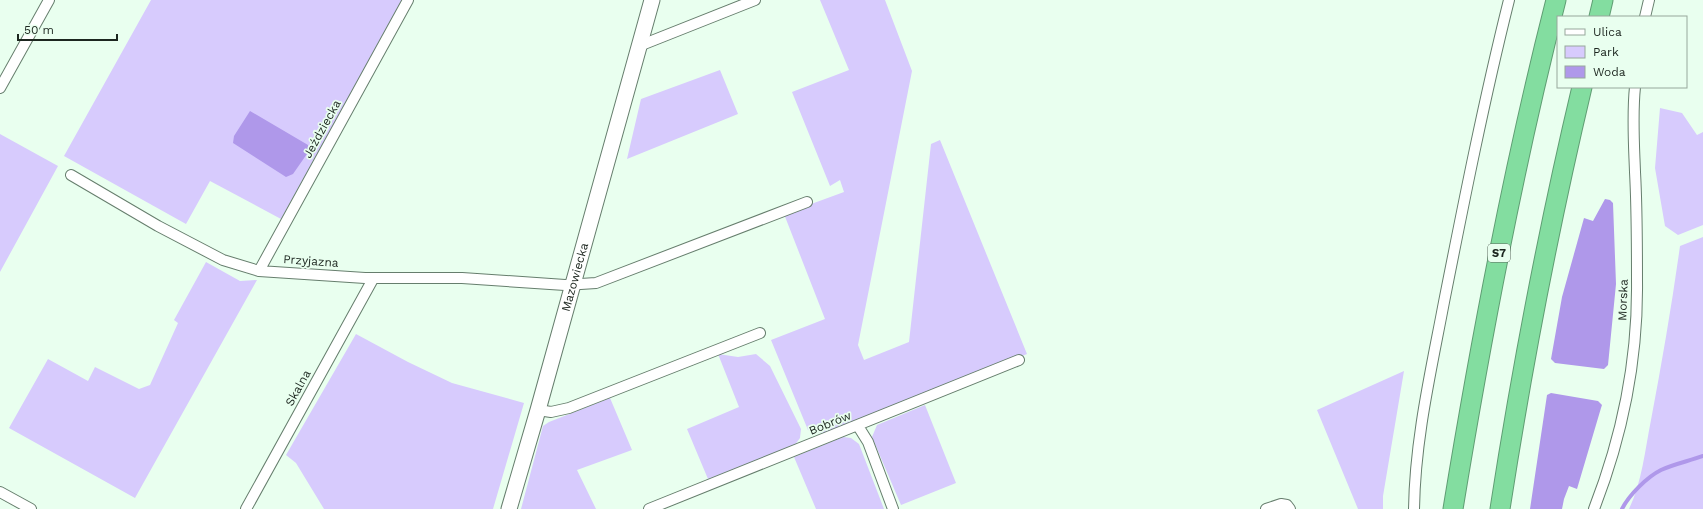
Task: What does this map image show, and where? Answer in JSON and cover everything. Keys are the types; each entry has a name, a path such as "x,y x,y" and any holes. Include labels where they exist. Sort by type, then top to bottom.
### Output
{"highway":[{"name":"S7","path":"1453,509 1477,365 1512,186 1537,75 1556,0"},
{"path":"1599,16 1603,0"},
{"path":"1500,509 1515,413 1557,196 1582,88"}],"street":[{"path":"0,88 49,0"},
{"name":"Jeździecka","path":"259,271 408,0"},
{"name":"Mazowiecka","path":"509,509 652,0"},
{"path":"639,46 755,0"},
{"path":"1414,509 1417,459 1426,395 1469,174 1509,0"},
{"path":"1645,16 1649,0"},
{"name":"Morska","path":"1594,509 1618,434 1631,367 1635,332 1637,282 1634,130 1635,88"},
{"name":"Przyjazna","path":"71,175 158,226 223,260 259,271 373,278 462,278 572,285 601,282 807,202"},
{"name":"Skalna","path":"246,509 373,278"},
{"path":"538,410 551,412 569,408 760,333"},
{"name":"Bobrów","path":"649,509 1019,360"},
{"path":"858,426 868,442 893,509"},
{"path":"0,492 31,509"},
{"path":"1266,509 1275,505 1284,504 1290,509"}],"green space":[{"path":"151,0 402,0 281,219 210,181 186,224 64,156"},
{"path":"820,0 885,0 912,71 858,345 864,360 909,342 931,144 940,140 1027,354 826,434 808,430 771,340 825,319 784,214 844,192 840,180 830,186 792,92 849,70"},
{"path":"720,70 738,114 627,159 641,99"},
{"path":"1660,108 1682,113 1697,135 1703,132 1703,225 1678,235 1665,226 1655,168"},
{"path":"0,134 58,166 0,272"},
{"path":"1703,237 1703,509 1629,509 1643,466 1667,333 1680,246"},
{"path":"206,262 240,281 257,280 135,498 9,428 48,359 88,381 95,367 139,389 150,385 178,323 174,320"},
{"path":"356,334 408,362 452,383 524,403 493,509 324,509 296,463 286,455"},
{"path":"718,354 738,357 756,354 770,366 801,429 800,438 794,446 708,479 687,429 739,407"},
{"path":"1404,371 1383,496 1383,509 1358,509 1317,410"},
{"path":"610,398 632,450 577,470 596,509 521,509 543,426 549,422"},
{"path":"925,405 956,483 901,505 872,437 877,425"},
{"path":"843,437 851,438 859,444 884,509 816,509 794,457"}],"water":[{"path":"250,111 308,145 309,151 293,174 286,177 233,143 234,136"},
{"path":"1605,199 1610,200 1613,203 1616,284 1608,365 1604,369 1555,363 1551,359 1562,297 1584,218 1593,221"},
{"path":"1551,393 1598,401 1602,405 1577,489 1569,486 1562,509 1530,509 1547,395"}],"waterway":[{"path":"1622,509 1634,492 1656,473 1671,466 1703,456"}]}
